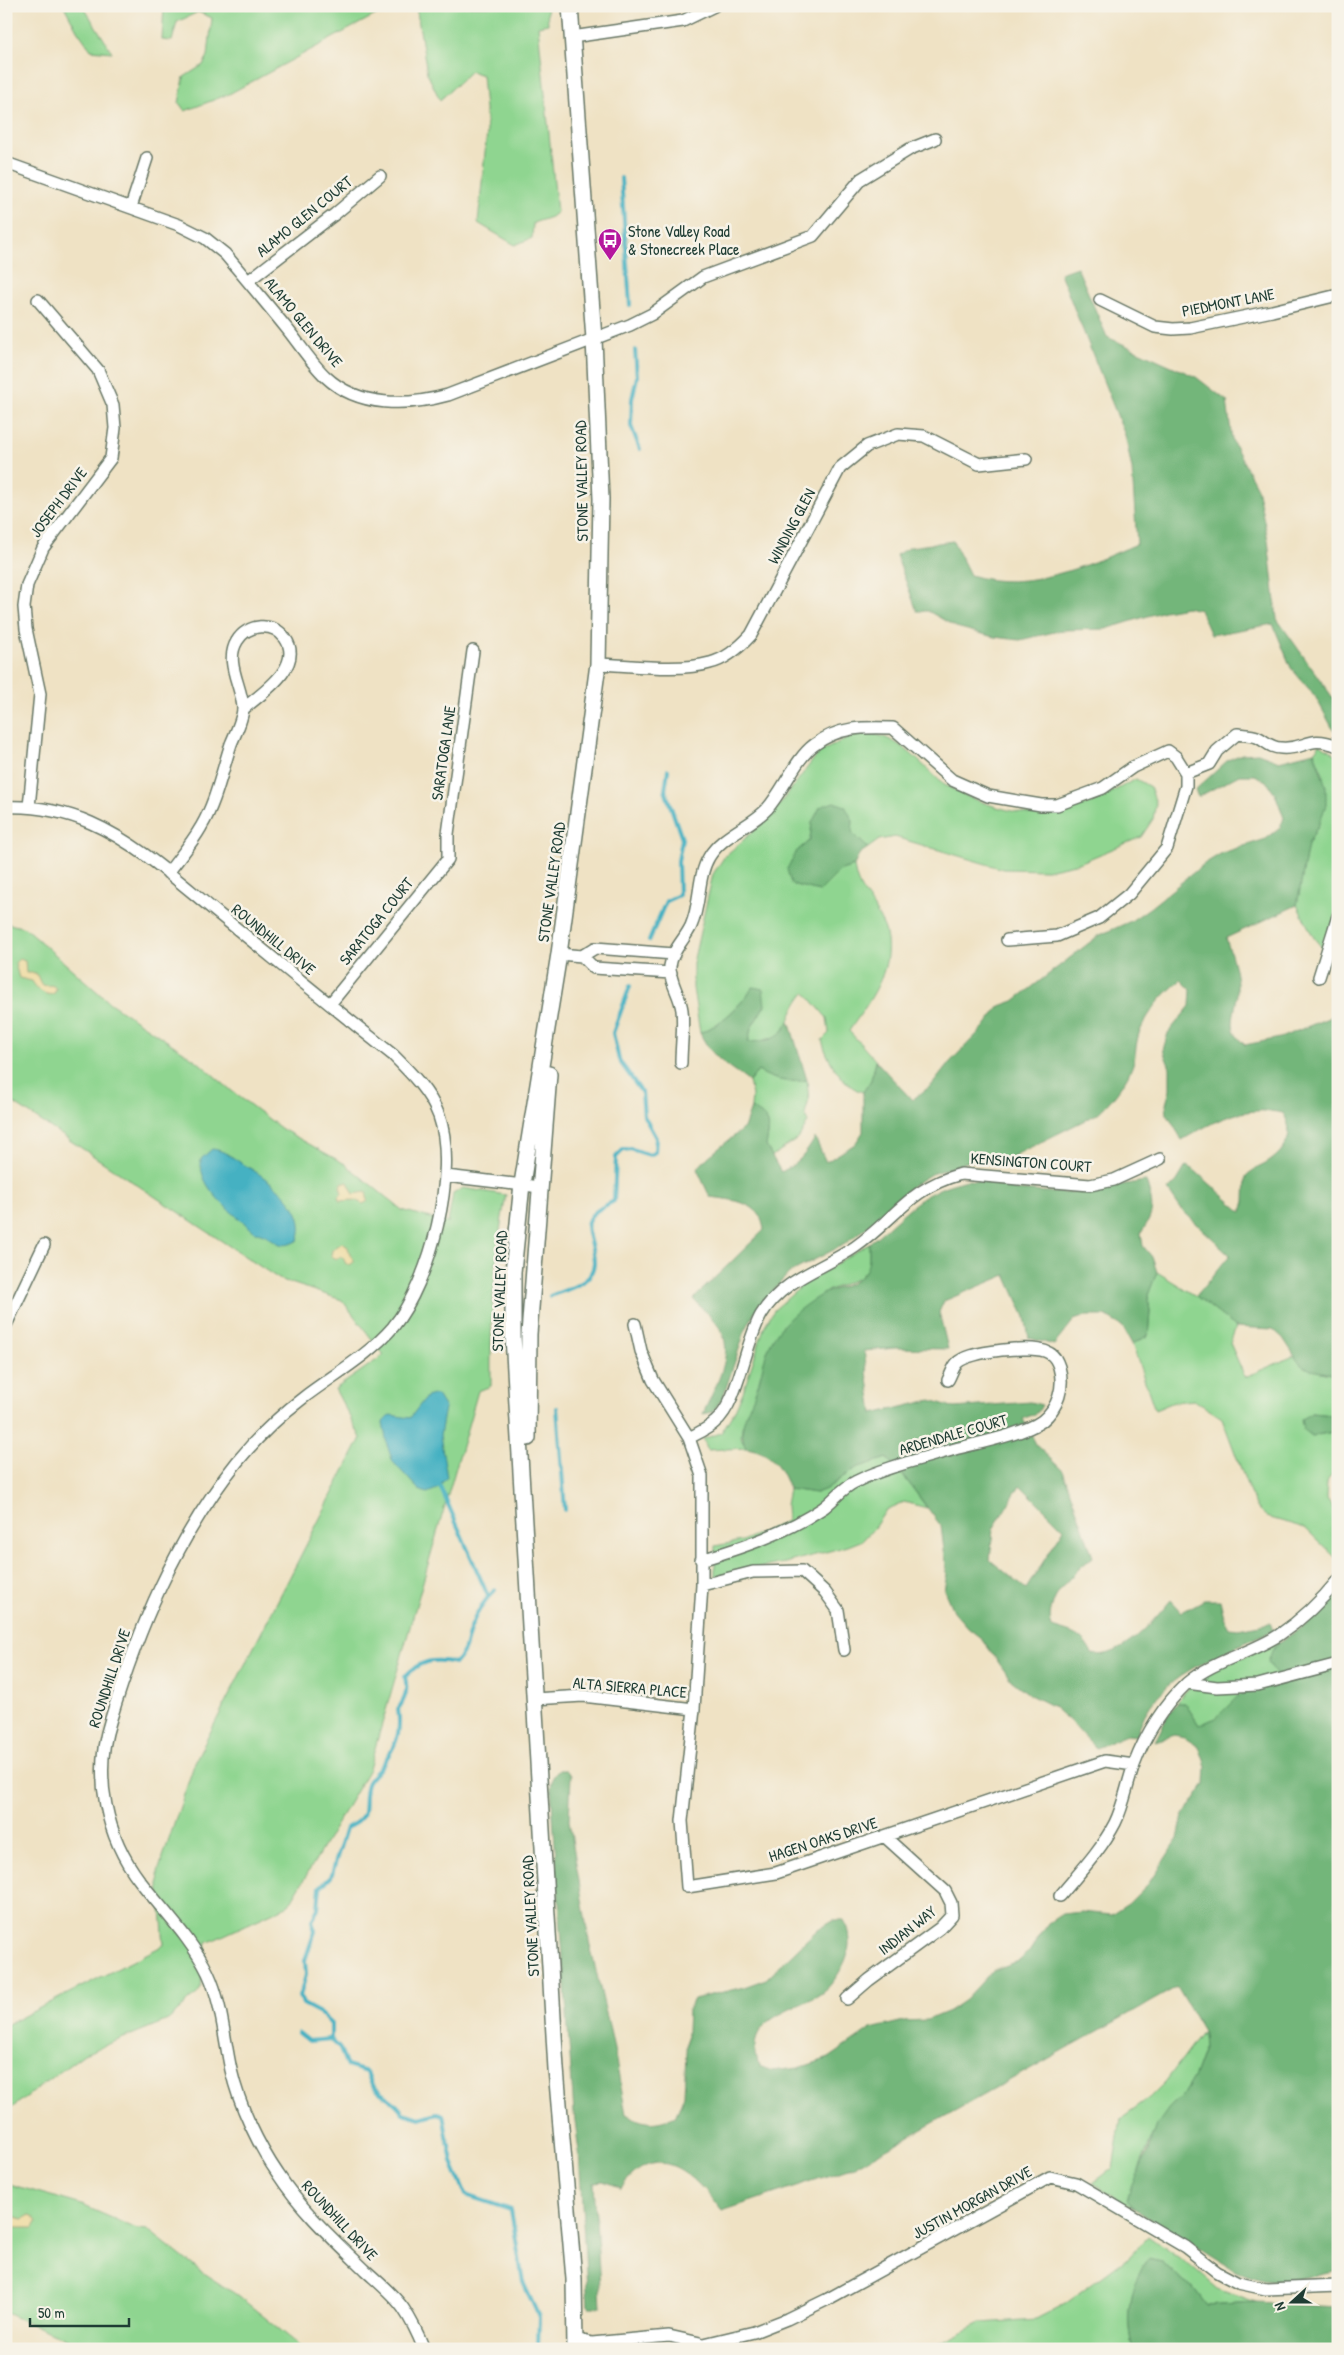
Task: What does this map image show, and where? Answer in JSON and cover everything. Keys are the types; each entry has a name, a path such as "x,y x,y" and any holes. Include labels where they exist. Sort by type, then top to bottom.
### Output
{"street":[{"name":"STONE VALLEY ROAD","path":"570,6 594,338 601,499 598,664 559,954 522,1184 514,1272 513,1336 556,2069 574,2279 575,2344"},
{"path":"572,38 683,21 714,6"},
{"name":"ALAMO GLEN DRIVE","path":"6,162 130,207 205,238 225,254 326,377 352,393 375,400 399,403 424,402 448,395 594,338 652,314 703,278 813,236 861,179 910,149 935,139"},
{"path":"130,207 147,158"},
{"name":"ALAMO GLEN COURT","path":"248,281 335,214 380,176"},
{"name":"PIEDMONT LANE","path":"1100,300 1154,327 1173,329 1190,328 1338,295"},
{"name":"JOSEPH DRIVE","path":"28,807 40,694 26,629 24,607 27,585 43,548 111,458 115,428 113,405 98,370 38,300"},
{"name":"WINDING GLEN","path":"598,664 687,666 711,663 732,653 751,635 840,468 867,446 898,434 924,436 979,464 1026,459"},
{"path":"168,873 202,826 212,802 243,709 233,662 234,648 241,636 249,630 260,627 273,628 284,637 288,644 290,650 288,665 284,673 269,688 243,709"},
{"name":"SARATOGA LANE","path":"448,859 448,834 474,651"},
{"path":"681,1063 682,1010 672,964 695,913 703,872 716,847 768,808 787,782 804,753 815,744 854,727 893,728 952,780 988,796 1023,804 1057,804 1103,788 1132,768 1168,751 1176,757 1186,773 1186,786 1167,848 1128,894 1099,918 1057,936 1007,940"},
{"path":"1186,773 1210,764 1216,751 1237,734 1258,738 1271,747 1282,749 1296,747 1312,740 1322,740 1338,746"},
{"name":"ROUNDHILL DRIVE","path":"6,807 28,807 54,812 91,823 117,836 168,873 393,1056 414,1076 432,1102 440,1118 444,1140 446,1176 427,1263 410,1299 393,1326 358,1358 300,1400 264,1432 237,1462 195,1520 168,1569 143,1628 108,1726 102,1765 105,1805 121,1850 137,1878 188,1940 208,1974 216,1997 232,2076 258,2143 279,2177 308,2215 400,2304 414,2324 424,2349"},
{"name":"SARATOGA COURT","path":"330,1004 448,859"},
{"path":"1319,978 1338,916"},
{"path":"559,954 582,956 595,948 672,964"},
{"name":"STONE VALLEY ROAD","path":"522,1481 528,1454 529,1334 559,954"},
{"path":"582,956 594,968 672,964"},
{"name":"KENSINGTON COURT","path":"689,1438 716,1422 730,1400 753,1332 762,1314 774,1298 788,1284 856,1246 915,1194 947,1178 961,1174 1090,1184 1114,1180 1160,1160"},
{"path":"446,1176 540,1187"},
{"path":"6,1325 44,1245"},
{"name":"HAGEN OAKS DRIVE","path":"634,1324 641,1351 653,1380 689,1438 702,1476 702,1585 694,1709 682,1821 687,1887 776,1873 1105,1762 1134,1765"},
{"name":"ARDENDALE COURT","path":"701,1560 750,1545 800,1522 825,1507 838,1493 855,1482 912,1462 1018,1431 1041,1422 1054,1409 1061,1391 1061,1375 1056,1359 1048,1352 1034,1348 1012,1349 967,1357 957,1363 948,1380"},
{"path":"702,1585 753,1572 802,1571 825,1592 838,1610 844,1650"},
{"path":"1060,1896 1097,1851 1115,1822 1134,1765 1155,1721 1171,1698 1202,1671 1278,1635 1326,1594 1338,1580"},
{"path":"1187,1683 1217,1687 1258,1685 1338,1664"},
{"name":"ALTA SIERRA PLACE","path":"534,1699 583,1696 694,1709"},
{"name":"INDIAN WAY","path":"847,1999 869,1980 940,1928 952,1915 951,1903 946,1891 884,1836"},
{"name":"JUSTIN MORGAN DRIVE","path":"683,2349 703,2346 754,2332 828,2300 1050,2177 1076,2182 1185,2247 1218,2272 1238,2283 1266,2289 1317,2285 1338,2286"},
{"path":"575,2344 669,2336 703,2346"}],"green space":[{"path":"64,6 83,6 112,52 91,50"},
{"path":"164,6 392,6 229,94 185,111 179,103 184,77 203,65 208,56 212,18 198,12 177,22 172,41 162,40"},
{"path":"416,6 547,6 548,24 538,26 557,212 551,217 533,223 532,238 515,245 478,223 487,132 482,75 471,71 440,100 427,73"},
{"path":"1077,267 1107,337 1196,377 1227,401 1232,440 1257,488 1268,540 1277,619 1338,705 1338,734 1333,729 1315,696 1291,668 1273,624 1211,635 1200,610 1186,607 1164,611 1106,629 1063,630 1020,640 994,637 956,627 928,611 917,611 896,555 910,547 953,541 970,575 991,580 1013,581 1034,579 1077,568 1137,544 1132,469 1125,435 1060,273"},
{"path":"867,733 878,735 897,744 914,756 938,779 962,794 1012,811 1043,815 1066,812 1076,809 1136,779 1150,787 1156,803 1153,819 1141,837 1079,863 1047,870 1003,869 895,837 879,840 868,848 851,832 853,821 812,823 810,840 796,852 791,884 820,891 841,870 854,866 860,886 882,922 886,934 887,948 883,974 871,998 849,1031 876,1061 871,1080 863,1092 849,1085 843,1079 827,1055 822,1040 829,1033 827,1018 805,992 792,1012 786,1027 775,1037 748,1043 751,1028 765,1005 753,987 730,1014 716,1025 700,1033 693,988 693,963 713,874 725,856 765,821 819,752 849,738"},
{"path":"1320,744 1338,756 1338,901 1331,934 1323,949 1314,938 1297,905 1308,844 1319,824 1323,774 1314,752"},
{"path":"1314,752 1326,786 1326,805 1319,824 1308,844 1297,905 1226,938 1234,964 1237,984 1233,1026 1235,1032 1245,1045 1280,1038 1338,1014 1338,1375 1311,1370 1300,1364 1283,1338 1273,1329 1236,1327 1196,1296 1230,1255 1181,1209 1168,1190 1177,1181 1186,1166 1193,1169 1242,1212 1245,1201 1246,1176 1267,1163 1281,1151 1288,1139 1289,1127 1283,1113 1255,1111 1230,1116 1206,1126 1182,1140 1167,1114 1166,1104 1170,1090 1170,1068 1163,1050 1168,1033 1190,1006 1191,990 1181,980 1163,997 1148,1016 1139,1034 1132,1068 1114,1097 1097,1114 1003,1161 970,1161 931,1174 913,1185 879,1218 845,1244 789,1273 756,1310 745,1331 723,1397 713,1412 703,1414 721,1374 726,1352 722,1332 693,1299 764,1230 762,1220 752,1208 736,1201 710,1197 697,1169 708,1157 744,1128 751,1108 763,1116 768,1123 766,1146 781,1172 801,1158 815,1138 826,1162 855,1144 863,1132 863,1092 871,1080 876,1061 912,1100 932,1085 950,1062 984,1027 1000,1006 1014,1001 1098,936 1131,921 1204,864 1222,853 1266,839 1280,828 1284,818 1275,793 1266,781 1255,775 1239,775 1198,797 1195,790 1228,760 1242,754 1258,753 1279,761"},
{"path":"834,802 845,806 853,821 852,832 868,848 859,854 854,866 841,870 820,891 791,884 787,869 796,852 810,840 812,823 820,807"},
{"path":"6,923 25,928 110,1003 197,1061 233,1092 282,1129 345,1164 402,1210 448,1223 453,1194 463,1188 506,1195 498,1242 494,1290 491,1386 478,1391 369,1769 289,1905 207,1943 201,1987 198,1993 168,2020 84,2054 6,2112 6,2025 164,1945 158,1872 195,1762 361,1438 335,1389 384,1355 342,1300 279,1279 6,1098"},
{"path":"753,987 763,989 765,1005 751,1028 748,1042 768,1040 777,1036 789,1021 807,1080 782,1080 758,1071 749,1082 715,1056 705,1042 700,1033 716,1025 730,1014"},
{"path":"758,1071 782,1080 807,1080 809,1099 805,1114 808,1122 799,1138 772,1156 766,1146 768,1123 763,1116 751,1108 752,1095 749,1082"},
{"path":"967,1180 985,1181 1015,1190 1065,1193 1146,1181 1152,1208 1149,1219 1141,1233 1143,1246 1152,1257 1157,1272 1148,1295 1150,1312 1148,1336 1132,1344 1122,1326 1105,1316 1086,1316 1074,1320 1054,1345 1029,1338 1025,1317 1006,1275 944,1301 939,1312 948,1349 895,1348 864,1351 873,1414 931,1400 955,1408 1030,1402 1042,1405 1038,1412 1023,1419 1037,1446 1063,1471 1093,1557 1069,1578 1056,1597 1050,1617 1052,1627 1076,1635 1084,1642 1092,1654 1103,1655 1125,1645 1146,1628 1171,1600 1182,1612 1204,1600 1220,1600 1224,1617 1230,1628 1238,1629 1270,1623 1273,1630 1212,1658 1173,1682 1157,1697 1145,1715 1137,1736 1127,1735 1096,1748 1072,1723 1052,1706 1030,1695 1011,1680 982,1639 968,1628 953,1611 944,1590 947,1574 941,1526 906,1479 887,1458 856,1468 826,1489 816,1493 789,1489 774,1461 762,1453 746,1448 743,1441 744,1420 757,1388 766,1355 772,1341 783,1325 797,1311 813,1300 859,1278 866,1270 869,1258 869,1243 910,1208 940,1188","holes":["1020,1485 1064,1529 1026,1589 990,1560 993,1529"]},
{"path":"869,1243 869,1266 859,1278 827,1291 764,1362 759,1384 742,1427 741,1437 746,1448 708,1450 703,1439 721,1433 735,1410 743,1392 765,1325 774,1310 804,1284"},
{"path":"1157,1272 1196,1296 1236,1327 1230,1343 1245,1377 1294,1356 1309,1368 1338,1375 1338,1410 1332,1415 1312,1413 1312,1436 1338,1431 1338,1466 1327,1483 1326,1497 1338,1516 1338,1560 1305,1528 1267,1517 1258,1509 1250,1493 1222,1418 1194,1400 1174,1402 1155,1410 1132,1344 1148,1336 1150,1312 1148,1295"},
{"path":"1338,1410 1338,1431 1312,1436 1303,1429 1301,1419 1312,1413 1332,1415"},
{"path":"886,1458 906,1479 927,1508 904,1502 886,1510 863,1540 848,1546 785,1563 715,1576 715,1546 742,1541 787,1521 786,1505 789,1489 816,1493 826,1489 856,1468"},
{"path":"1338,1595 1338,2005 1335,2010 1333,2024 1338,2044 1338,2271 1288,2281 1268,2281 1249,2276 1148,2218 1127,2200 1157,2125 1169,2108 1182,2096 1194,2076 1204,2049 1203,2031 1177,1987 854,2167 722,2211 700,2185 688,2175 675,2167 662,2163 649,2165 635,2173 621,2188 603,2181 594,2182 601,2307 588,2307 579,2152 574,2113 551,1788 553,1777 559,1770 566,1770 571,1775 569,1821 589,1941 612,2039 626,2114 645,2122 662,2121 676,2116 684,2095 688,2010 694,1999 744,1987 766,1979 818,1929 833,1920 844,1920 848,1930 848,1951 843,1966 834,1981 822,1993 775,2017 761,2029 755,2043 759,2066 772,2071 799,2068 829,2058 871,2029 904,2021 927,2020 949,2011 965,2000 993,1970 1019,1961 1029,1952 1048,1923 1062,1914 1082,1912 1111,1915 1128,1904 1149,1883 1178,1839 1183,1816 1205,1784 1206,1766 1199,1746 1185,1737 1175,1735 1155,1741 1170,1712 1177,1703 1185,1703 1199,1725 1216,1718 1237,1697 1277,1675 1268,1662 1272,1651 1280,1642 1320,1615"},
{"path":"1280,1642 1272,1651 1278,1675 1237,1697 1216,1718 1199,1725 1185,1703 1177,1703 1185,1691 1209,1673 1237,1659"},
{"path":"1203,2031 1204,2048 1194,2076 1182,2096 1169,2108 1150,2142 1127,2200 1135,2209 1093,2183 1113,2168 1121,2118 1149,2098 1166,2081"},
{"path":"6,2183 82,2205 137,2229 148,2230 200,2271 237,2295 304,2349 88,2349 6,2313"},
{"path":"1149,2236 1189,2265 1217,2289 1256,2303 1207,2306 1195,2290 1162,2262 1147,2259 1136,2281 1130,2303 1129,2326 1133,2349 928,2349 981,2323 1036,2319 1065,2304 1129,2257"},
{"path":"1147,2259 1162,2262 1195,2290 1207,2306 1256,2303 1338,2307 1338,2349 1133,2349 1129,2326 1130,2303 1136,2281"}],"sand":[{"path":"19,959 25,961 26,973 36,973 41,984 51,985 56,989 54,994 44,993 32,981 19,978 15,963"},
{"path":"343,1182 348,1182 354,1194 366,1192 368,1201 363,1204 355,1200 340,1201 339,1197 342,1193 340,1187"},
{"path":"342,1243 348,1247 350,1255 355,1261 350,1265 346,1264 342,1256 337,1259 331,1256 332,1250"},
{"path":"30,2215 37,2222 34,2228 14,2228 10,2223 12,2216 23,2219"}],"water":[{"path":"212,1149 224,1153 264,1177 284,1195 293,1205 298,1216 300,1228 298,1240 285,1245 255,1232 219,1200 205,1181 202,1170 201,1159"},
{"path":"437,1395 445,1408 440,1435 447,1477 437,1489 427,1493 419,1490 393,1462 387,1445 383,1422 390,1415 410,1418 426,1397"}],"waterway":[{"path":"621,178 630,305"},
{"path":"635,350 637,377 632,399 631,426 640,449"},
{"path":"649,941 666,901 679,895 678,861 682,839 665,790 668,770"},
{"path":"550,1296 583,1282 591,1274 594,1266 594,1257 588,1223 595,1212 614,1201 616,1157 623,1150 631,1149 650,1155 655,1152 656,1138 644,1116 642,1093 619,1060 613,1033 630,986"},
{"path":"557,1408 565,1510"},
{"path":"440,1486 488,1596"},
{"path":"495,1590 478,1612 464,1650 455,1663 428,1662 416,1667 405,1677 406,1690 405,1697 398,1709 399,1726 396,1741 385,1761 368,1782 363,1814 360,1819 346,1828 331,1877 320,1887 318,1908 312,1921 315,1931 305,1960 306,1975 300,1996 303,2004 320,2013 331,2023 331,2039 340,2049 347,2066 367,2072 378,2091 393,2101 403,2113 420,2118 437,2113 443,2115 452,2162 466,2195 511,2210 523,2282 539,2317 538,2349"},
{"path":"299,2033 309,2041 331,2039"}],"place":[{"name":"Stone Valley Road & Stonecreek Place","path":"610,261"}]}
